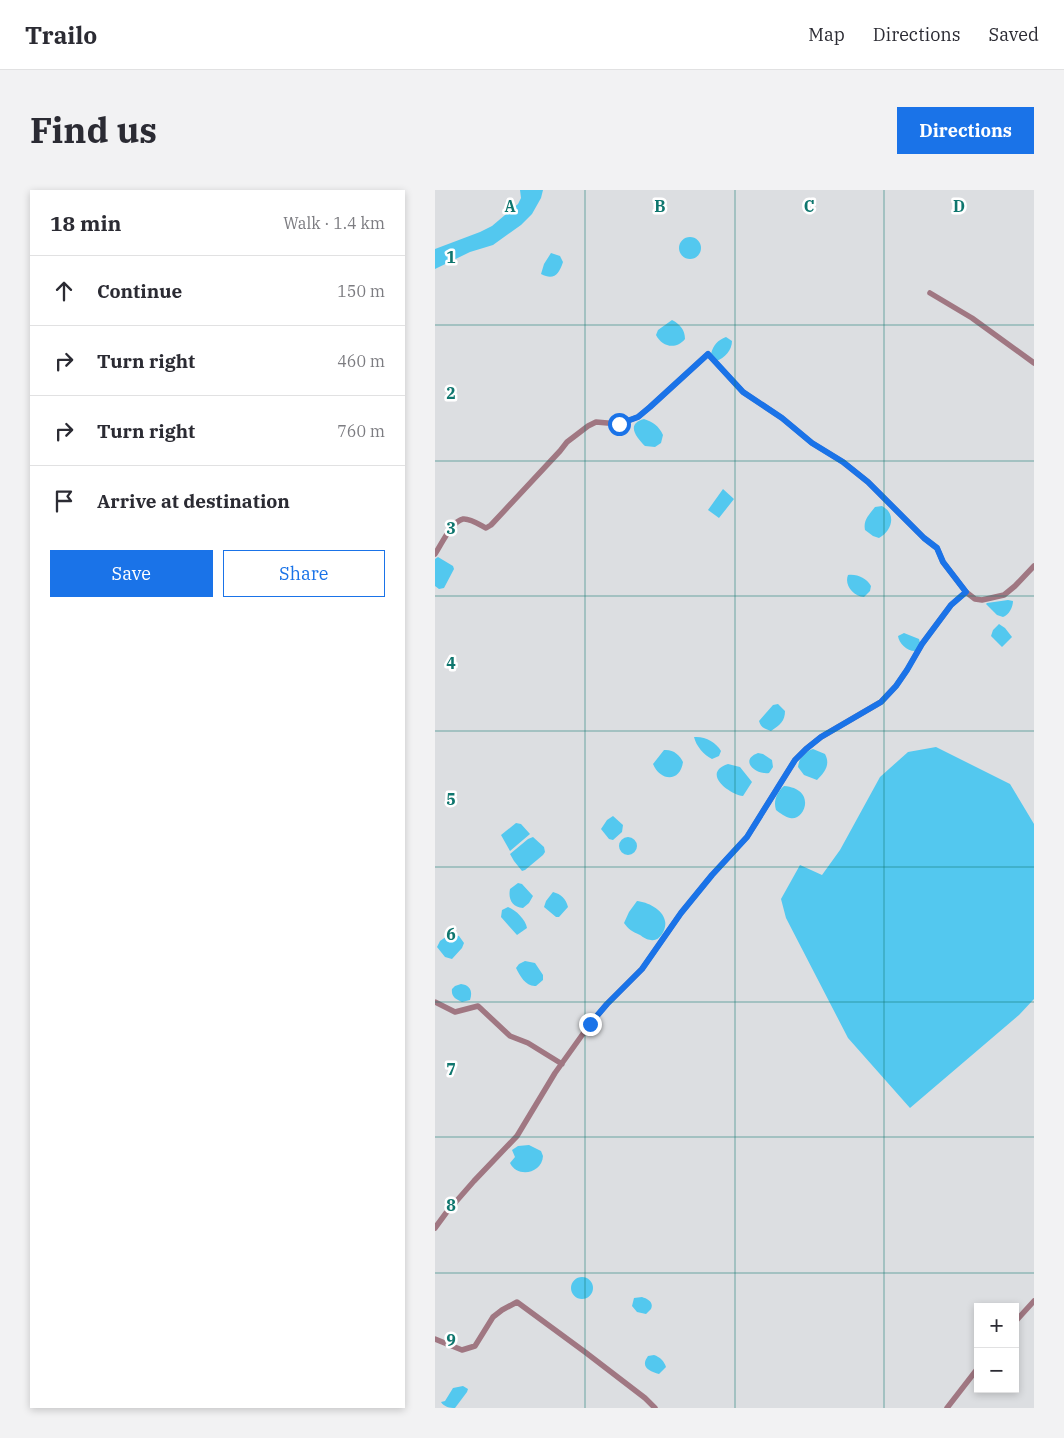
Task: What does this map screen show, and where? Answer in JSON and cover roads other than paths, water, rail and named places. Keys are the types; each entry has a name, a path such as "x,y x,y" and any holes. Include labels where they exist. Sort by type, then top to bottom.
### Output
{"street":[{"path":"929,293 972,318 1034,362"},
{"path":"435,554 446,536 462,519 469,520 486,528 491,525 561,452 567,442 588,426 596,422 619,424 638,417 708,354 743,392 782,418 812,443 843,462 868,482 924,538 937,548 943,562 966,592 975,599 981,600 1005,595 1034,566"},
{"path":"435,1228 446,1213 517,1136 561,1064 590,1024 642,969 681,913 712,875 747,837 795,760 821,737 881,702 896,686 922,644 951,605 966,592"},
{"path":"435,1002 455,1012 477,1006 510,1036 528,1043 561,1064"},
{"path":"1019,1318 1034,1301"},
{"path":"435,1339 463,1350 475,1346 493,1318 517,1302 593,1358 645,1398 655,1408"},
{"path":"947,1408 974,1373"}],"water":[{"path":"520,190 543,190 541,198 532,214 521,225 493,245 470,252 435,269 435,249 492,226 518,204 521,198"},
{"path":"690,237 698,240 701,248 698,256 690,259 682,256 679,248 682,240"},
{"path":"551,253 560,256 563,262 558,273 549,277 541,274 544,264"},
{"path":"672,320 681,328 685,339 678,345 669,346 656,335 658,330"},
{"path":"726,337 732,341 731,348 725,356 716,361 711,354 713,348 718,341"},
{"path":"644,419 660,429 663,435 661,443 655,447 645,446 634,431 635,424"},
{"path":"723,489 734,499 719,518 708,510"},
{"path":"882,506 890,513 891,522 887,531 879,538 865,530 865,523 875,507"},
{"path":"438,557 453,566 454,569 444,588 439,589 435,586 435,559"},
{"path":"848,575 858,576 869,583 871,586 870,591 864,597 856,595 850,589 847,583"},
{"path":"1013,601 1012,606 1009,613 1003,617 997,615 986,604 987,603"},
{"path":"999,624 1012,637 1002,647 991,636 993,630"},
{"path":"904,633 919,639 920,643 916,651 907,649 900,642 898,636"},
{"path":"778,704 785,711 783,720 771,731 765,729 759,721 773,705"},
{"path":"694,737 713,742 721,751 719,756 712,759 706,755 698,747"},
{"path":"936,747 1010,784 1034,824 1034,999 1019,1015 910,1108 848,1038 786,918 781,899 800,865 822,875 840,850 880,777 908,752"},
{"path":"813,749 825,754 827,758 824,772 817,780 804,775 798,767 799,761 803,756"},
{"path":"664,750 676,753 683,762 678,774 674,776 670,777 660,774 653,764"},
{"path":"758,753 772,760 773,767 769,773 759,772 749,763 752,756"},
{"path":"728,764 740,767 752,782 743,796 725,787 717,778 720,768"},
{"path":"784,786 795,788 805,798 803,810 795,818 786,817 776,810 776,797"},
{"path":"613,816 623,825 622,832 613,840 609,839 601,829 607,820"},
{"path":"516,823 521,824 530,834 510,851 501,835"},
{"path":"533,837 544,847 545,852 522,871 510,854"},
{"path":"624,837 632,837 637,842 635,853 624,855 619,850 619,842"},
{"path":"518,883 522,884 533,896 523,908 516,906 510,896 510,889"},
{"path":"553,892 563,897 568,907 559,917 556,917 544,907"},
{"path":"637,901 654,907 664,917 665,927 657,939 647,939 631,930 624,923"},
{"path":"508,907 520,916 527,928 517,935 501,917 502,910"},
{"path":"450,934 459,936 464,943 452,959 445,957 437,947 440,941"},
{"path":"525,961 535,963 543,975 543,980 536,986 526,983 516,968"},
{"path":"461,984 470,989 470,1000 462,1002 453,996 452,989"},
{"path":"529,1145 541,1151 543,1156 542,1162 538,1167 529,1172 518,1171 510,1163 515,1157 512,1150 518,1146"},
{"path":"582,1277 590,1280 593,1288 590,1296 582,1299 574,1296 571,1288 574,1280"},
{"path":"642,1297 652,1304 651,1309 646,1314 637,1312 632,1306 634,1298"},
{"path":"654,1355 666,1367 659,1374 645,1366 648,1356"},
{"path":"463,1386 468,1389 467,1392 455,1408 442,1404 441,1402 445,1401 453,1388"}]}
